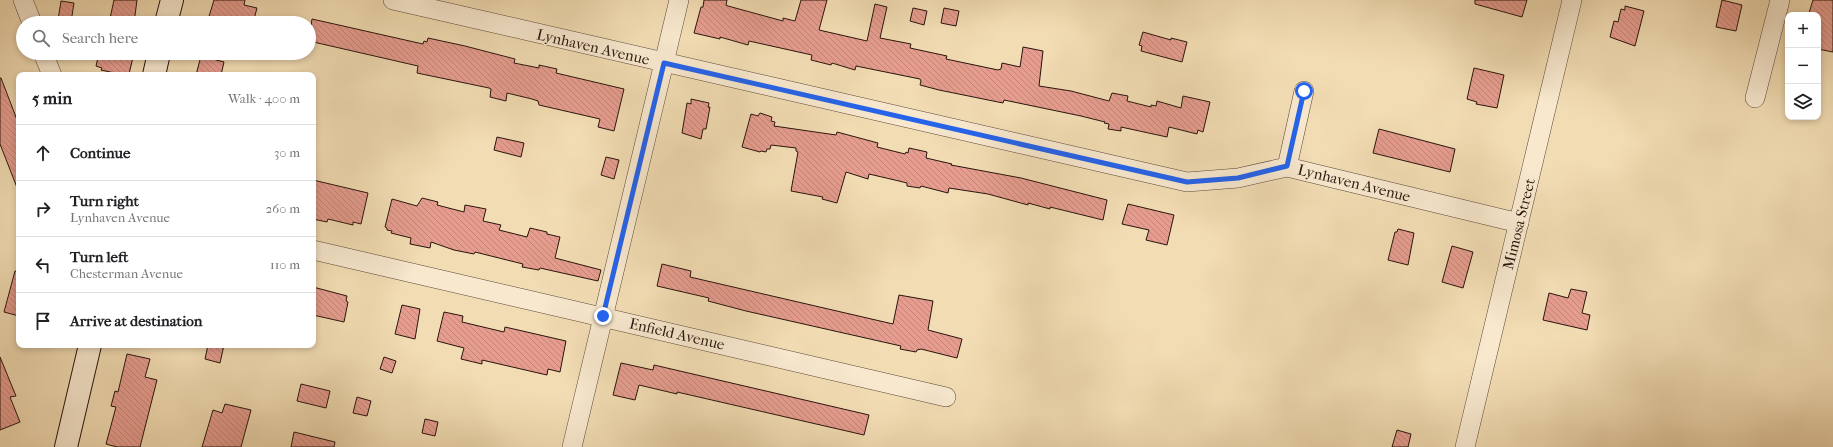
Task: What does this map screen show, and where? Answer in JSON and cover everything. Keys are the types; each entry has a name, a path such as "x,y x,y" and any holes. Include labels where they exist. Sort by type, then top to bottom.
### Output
{"street":[{"path":"24,0 30,16"},
{"path":"168,16 172,0"},
{"name":"Lynhaven Avenue","path":"393,0 1187,182 1238,178 1287,166 1519,223"},
{"path":"572,447 679,0"},
{"name":"Mimosa Street","path":"1465,447 1572,0"},
{"path":"1755,98 1780,0"},
{"path":"46,60 51,72"},
{"path":"155,72 157,60"},
{"path":"1287,166 1304,91"},
{"name":"Enfield Avenue","path":"316,251 603,316 946,397"},
{"path":"66,447 89,348"}],"building":[{"path":"114,0 137,0 135,16 111,16"},
{"path":"214,0 245,0 244,5 257,8 255,16 209,16"},
{"path":"704,0 727,0 726,5 728,6 783,21 783,18 795,21 801,0 827,0 819,30 867,41 875,4 887,7 880,38 911,44 910,48 947,56 946,59 998,70 1001,69 1002,63 1020,67 1023,47 1043,51 1039,86 1071,91 1109,101 1112,93 1128,96 1127,101 1151,107 1151,105 1156,106 1157,101 1181,108 1183,96 1210,102 1203,132 1198,130 1197,134 1169,127 1167,137 1121,127 1121,131 1108,129 1109,124 1104,123 1105,122 1081,116 1004,100 1003,103 939,90 920,85 920,79 856,66 855,70 832,63 831,65 811,60 812,55 749,41 748,45 720,37 720,39 694,33"},
{"path":"1475,0 1527,0 1522,17 1475,4"},
{"path":"1722,0 1742,5 1736,31 1716,27"},
{"path":"1813,0 1833,0 1833,52 1821,50 1821,12 1809,12"},
{"path":"61,1 74,3 72,16 59,16"},
{"path":"1625,6 1644,11 1635,46 1610,37 1614,21 1618,22 1621,9 1625,10"},
{"path":"913,8 927,11 924,25 910,21"},
{"path":"944,8 959,11 956,26 941,23"},
{"path":"316,20 423,44 424,41 427,42 428,38 465,46 515,59 514,63 539,68 539,65 557,69 556,73 624,89 614,131 598,127 600,119 539,105 538,101 507,93 506,101 490,97 491,89 489,88 417,73 418,66 316,43"},
{"path":"1143,32 1171,40 1171,38 1187,42 1182,62 1141,51 1142,46 1139,45"},
{"path":"97,60 132,60 129,72 110,72 101,70 102,68 96,66"},
{"path":"200,60 216,60 224,62 222,72 197,72"},
{"path":"1474,68 1504,75 1497,108 1476,104 1477,102 1467,99"},
{"path":"1,78 16,117 16,185 0,144"},
{"path":"691,99 709,103 708,107 710,107 706,129 703,129 701,139 682,133 687,103 691,104"},
{"path":"760,113 772,117 771,121 775,122 774,126 836,135 837,132 878,143 877,147 905,154 906,152 908,153 909,148 927,152 926,158 952,164 951,165 1021,178 1107,200 1103,220 1050,207 1050,209 1028,203 1028,205 988,194 949,188 948,193 921,186 920,188 907,186 907,183 869,174 868,179 846,172 837,203 822,199 823,197 791,191 798,152 796,151 796,148 771,145 770,149 767,149 766,152 760,152 742,147 751,114 758,116"},
{"path":"1379,129 1455,149 1450,172 1373,153"},
{"path":"497,137 524,143 521,157 494,150"},
{"path":"606,157 619,160 614,179 601,175"},
{"path":"316,181 368,193 361,224 353,222 353,225 328,219 327,222 316,220"},
{"path":"422,198 438,202 437,205 464,212 465,205 486,209 483,221 501,225 499,230 527,237 530,228 560,237 555,258 601,270 598,281 540,268 539,270 522,267 523,264 475,252 474,254 454,250 431,242 430,248 410,244 411,238 391,233 392,231 387,230 385,227 392,199 417,206"},
{"path":"1128,204 1174,215 1167,245 1146,240 1149,230 1122,224"},
{"path":"1398,229 1414,233 1408,265 1388,260 1395,232 1397,232"},
{"path":"1452,246 1473,252 1463,288 1442,282"},
{"path":"662,264 691,271 690,277 893,324 899,295 933,301 928,330 962,339 957,358 921,349 917,350 916,352 900,349 901,346 746,311 708,301 709,298 657,286"},
{"path":"15,271 16,271 16,315 4,312"},
{"path":"316,288 347,296 346,301 348,302 344,322 316,316"},
{"path":"1571,289 1587,292 1582,313 1590,315 1587,330 1543,320 1549,293 1568,298"},
{"path":"402,305 420,309 415,339 395,334"},
{"path":"444,312 463,316 462,322 504,332 505,327 566,341 560,372 548,369 547,375 482,360 482,364 461,359 464,348 437,341"},
{"path":"207,348 223,348 220,363 205,359"},
{"path":"127,354 150,359 145,377 157,380 140,447 117,447 106,444 116,407 111,406 115,391 118,392"},
{"path":"0,357 16,396 10,397 20,422 0,430"},
{"path":"384,357 396,361 392,373 380,369"},
{"path":"621,363 653,370 654,365 869,415 864,435 677,392 677,394 639,385 635,400 613,395"},
{"path":"301,384 330,391 326,408 297,401"},
{"path":"357,397 371,401 367,416 353,413"},
{"path":"225,404 251,410 241,447 202,447 213,410 222,413"},
{"path":"425,419 438,422 435,436 422,433"},
{"path":"1397,430 1411,434 1408,447 1392,447"},
{"path":"294,432 335,442 334,447 291,447"}],"route":[{"path":"603,316 664,63 1187,182 1238,178 1287,166 1304,91"}]}
